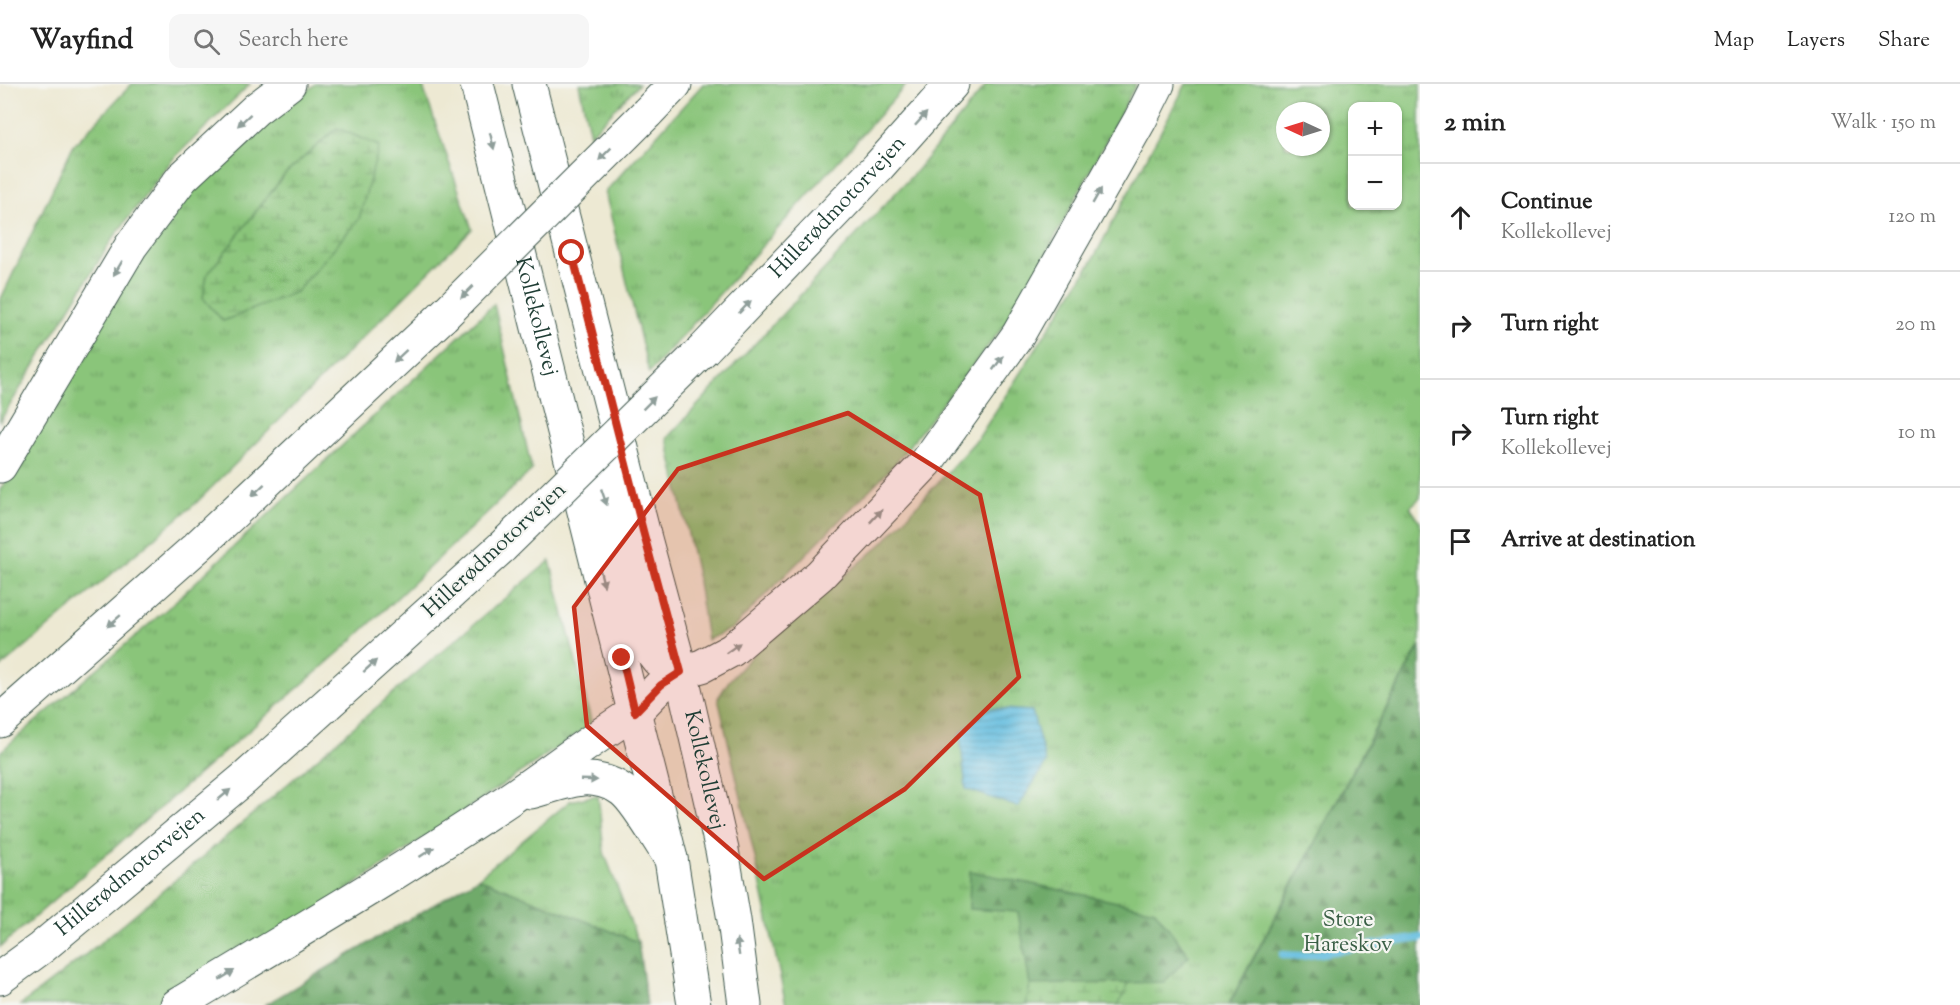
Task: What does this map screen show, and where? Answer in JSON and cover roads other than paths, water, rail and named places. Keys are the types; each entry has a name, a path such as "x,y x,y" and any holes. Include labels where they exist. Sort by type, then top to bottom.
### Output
{"main road":[{"path":"0,466 131,246 182,178 256,109 290,84"},
{"name":"Kollekollevej","path":"477,84 671,859 693,1005"},
{"path":"0,721 197,547 443,316 675,84"},
{"name":"Hillerødmotorvejen","path":"0,978 50,940 245,778 502,548 704,349 878,167 952,84"},
{"path":"177,1005 378,884 512,797 592,739 635,712 661,685 681,672 702,666 732,650 811,583 926,463 1018,334 1140,120 1158,84"},
{"name":"Kollekollevej","path":"529,85 640,521 681,672 722,850 736,931 745,1005"},
{"path":"523,264 610,513 648,647 658,660 681,672"},
{"path":"512,797 584,779 599,780 616,786 629,797 671,859"}],"water":[{"path":"990,708 1032,711 1046,763 1018,807 966,789 960,734"}],"waterway":[{"path":"1283,955 1302,956 1420,938"}],"park label":[{"name":"Store Hareskov","path":"1348,934"}]}
